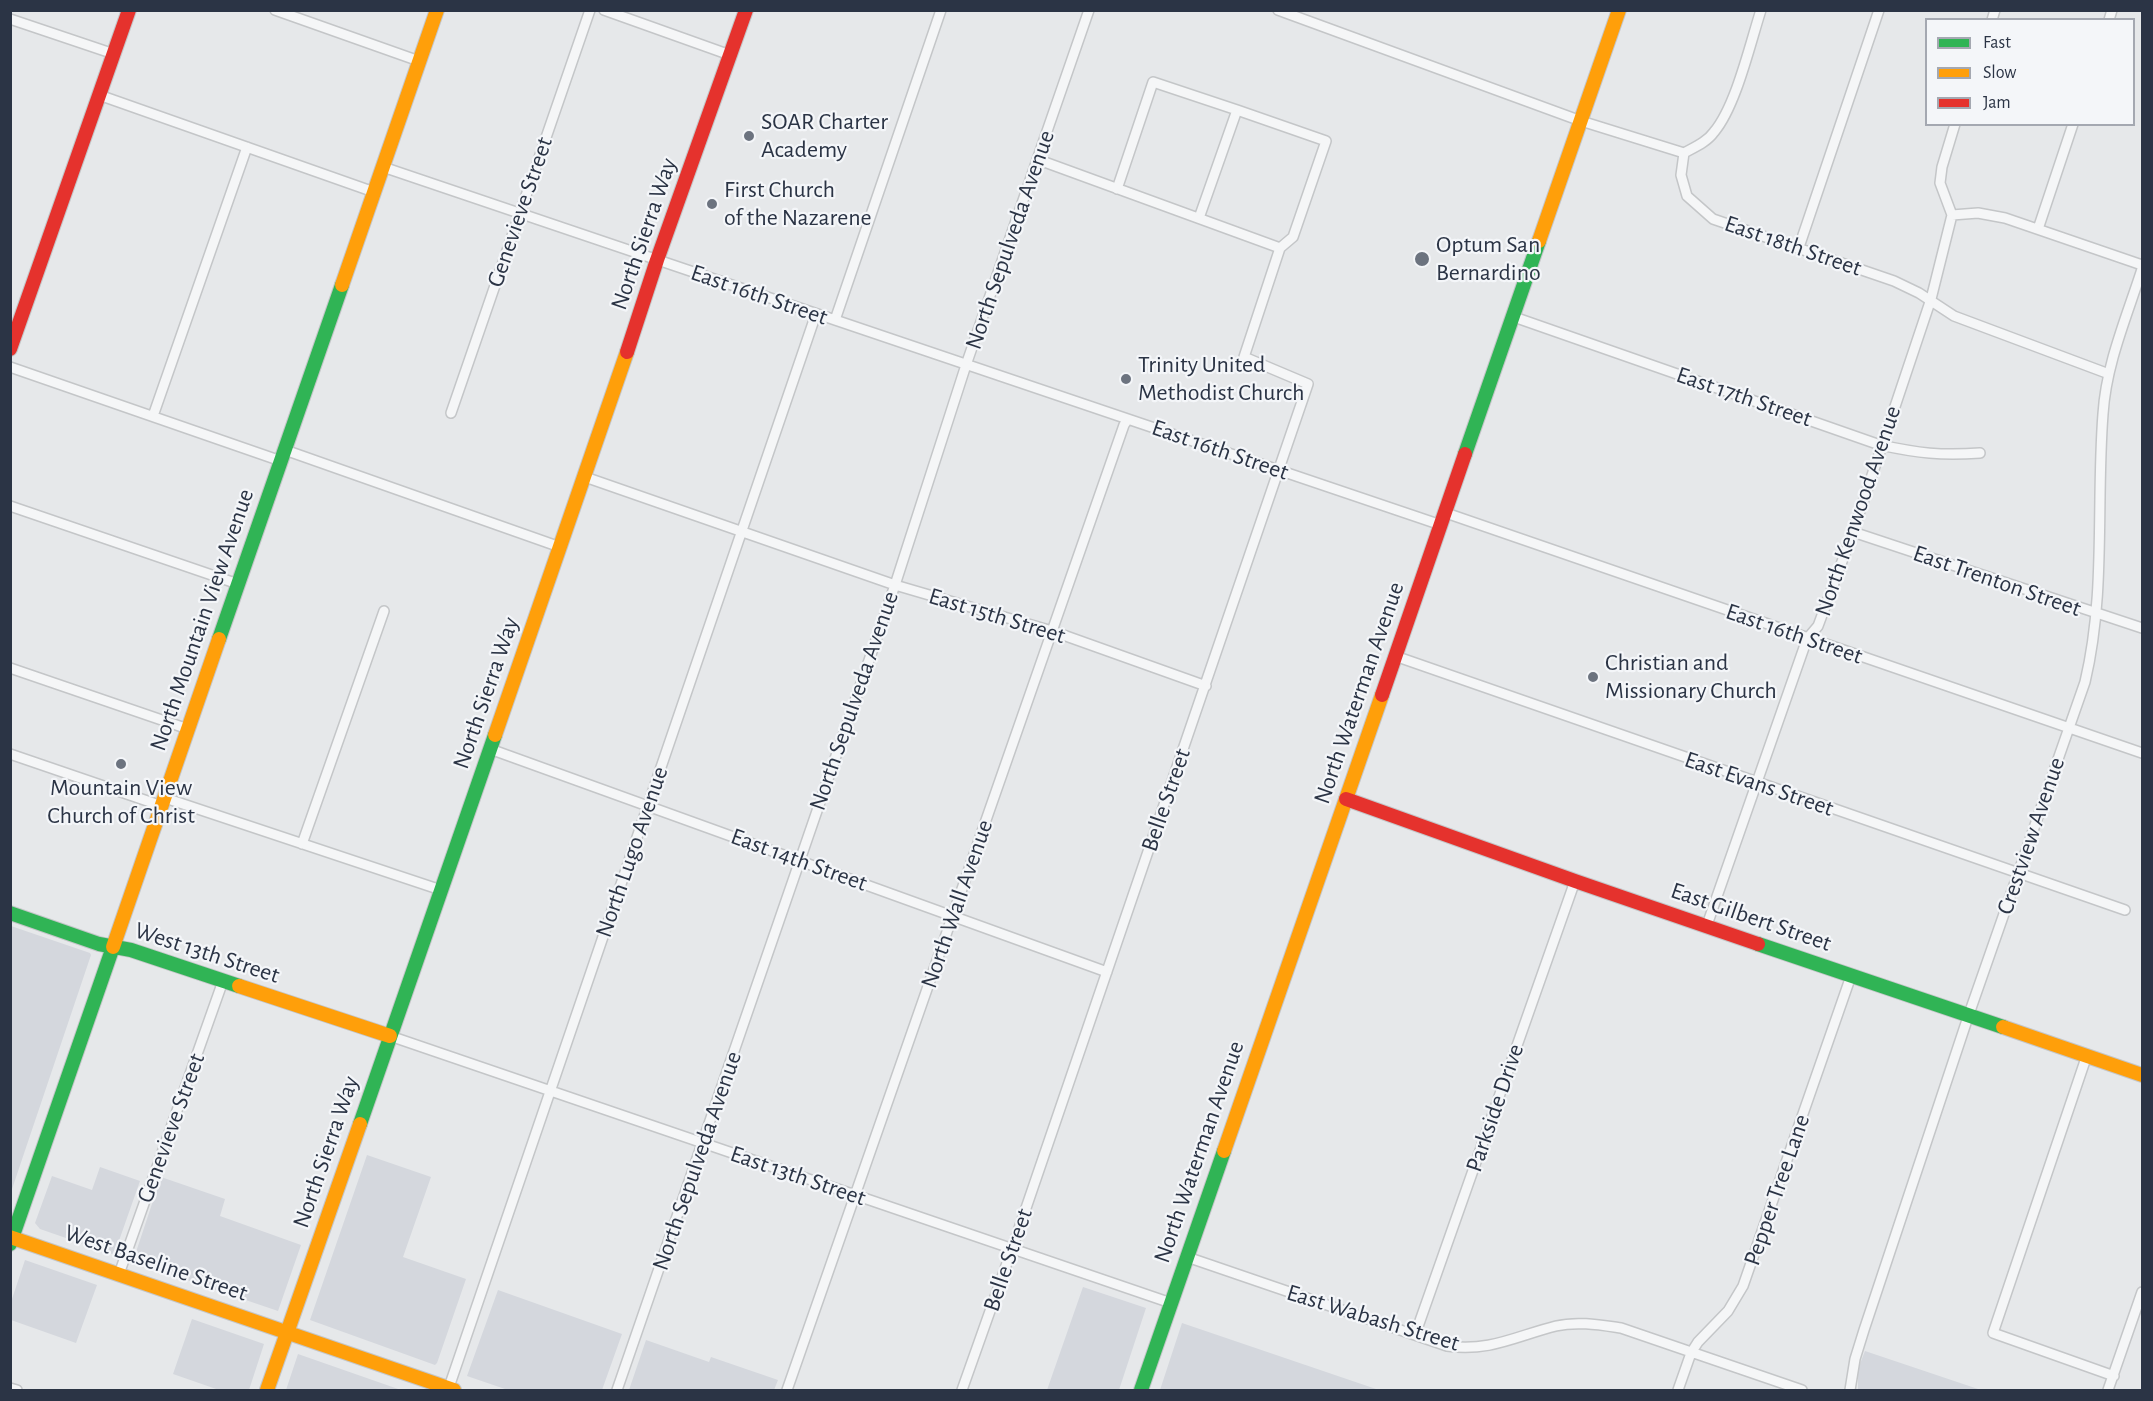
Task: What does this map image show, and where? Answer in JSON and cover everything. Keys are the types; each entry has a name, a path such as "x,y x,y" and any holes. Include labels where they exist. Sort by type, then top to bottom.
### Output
{"street":[{"path":"10,349 129,10"},
{"path":"275,10 419,61"},
{"name":"North Mountain View Avenue","path":"11,1240 437,10"},
{"name":"Genevieve Street","path":"451,413 590,10"},
{"path":"604,10 730,55"},
{"name":"North Sierra Way","path":"267,1390 585,477 657,260 746,10"},
{"path":"835,320 941,10"},
{"name":"North Sepulveda Avenue","path":"617,1390 895,585 966,365 1039,160 1089,10"},
{"path":"1278,10 1581,121 1684,153 1700,144 1714,132 1730,104 1761,10"},
{"name":"North Waterman Avenue","path":"1141,1390 1619,10"},
{"path":"1799,248 1879,10"},
{"path":"10,19 114,54"},
{"path":"1039,160 1117,189 1281,248 1293,237 1326,141 1153,82 1117,189"},
{"path":"99,95 374,192"},
{"path":"1199,218 1237,110"},
{"path":"1954,126 1942,167 1940,183 1952,215 1978,213 2038,229 2142,267"},
{"path":"2038,229 2072,126"},
{"path":"153,416 247,147"},
{"name":"East 18th Street","path":"1684,153 1681,175 1687,196 1713,219 1894,281 1931,299 1954,316 2109,374"},
{"name":"East 16th Street","path":"383,167 1279,471 1444,519 2142,753"},
{"name":"North Kenwood Avenue","path":"1707,925 1807,639 1818,626 1852,532 1931,299 1952,215"},
{"name":"Belle Street","path":"962,1390 1308,384 1244,357 1281,248"},
{"name":"Crestview Avenue","path":"1850,1390 1855,1359 1864,1330 1968,1014 2085,682 2099,589 2103,412 2109,374 2142,267"},
{"name":"North Lugo Avenue","path":"450,1390 816,314"},
{"name":"East 17th Street","path":"1514,316 1881,445 1948,456 1980,453"},
{"path":"10,367 153,416 283,455 560,547"},
{"name":"North Wall Avenue","path":"787,1390 1128,419"},
{"name":"East 15th Street","path":"585,477 895,585 1052,631 1206,686"},
{"path":"10,506 238,584"},
{"name":"East Trenton Street","path":"1852,532 2142,628"},
{"path":"302,844 384,611"},
{"name":"East Evans Street","path":"1395,656 2125,910"},
{"path":"10,668 188,729"},
{"name":"East 14th Street","path":"490,749 648,804 1107,972"},
{"path":"10,754 302,844 441,890"},
{"name":"East Gilbert Street","path":"1346,799 1575,881 2142,1074"},
{"name":"Parkside Drive","path":"1415,1335 1575,881"},
{"name":"West 13th Street","path":"10,913 99,944 131,950 390,1036"},
{"name":"Pepper Tree Lane","path":"1678,1390 1691,1353 1698,1342 1728,1311 1743,1286 1851,976"},
{"name":"Genevieve Street","path":"119,1274 224,981"},
{"name":"East 13th Street","path":"390,1036 1171,1303"},
{"path":"2087,1055 1993,1333 2114,1376"},
{"name":"West Baseline Street","path":"11,1240 119,1274 450,1390"},
{"name":"East Wabash Street","path":"1187,1257 1447,1346 1467,1349 1509,1342 1557,1325 1593,1324 1621,1328 1802,1390"},
{"path":"2108,1390 2142,1292"},
{"path":"10,1388 17,1390"}],"shaded area":[{"path":"11,926 91,955 11,1192"},
{"path":"367,1155 431,1177 403,1257 466,1279 435,1365 310,1320"},
{"path":"100,1167 140,1181 115,1252 112,1254 40,1229 35,1223 52,1176 92,1190"},
{"path":"161,1177 225,1199 220,1216 301,1245 278,1311 134,1262"},
{"path":"25,1260 97,1285 76,1343 11,1320 11,1302"},
{"path":"1083,1287 1146,1308 1119,1390 1047,1390"},
{"path":"498,1290 622,1334 602,1390 508,1390 467,1376"},
{"path":"192,1319 264,1344 249,1390 219,1390 173,1374"},
{"path":"1182,1323 1379,1390 1160,1390"},
{"path":"646,1340 709,1362 711,1357 778,1380 774,1390 629,1390"},
{"path":"1865,1351 1981,1390 1858,1390 1858,1369"},
{"path":"298,1354 401,1390 286,1390"}],"traffic: fast":[{"path":"1465,454 1539,241"},
{"path":"219,639 342,285"},
{"path":"360,1124 495,735"},
{"path":"10,913 99,944 131,950 239,986"},
{"path":"1758,944 2003,1027"},
{"path":"10,1244 113,947"},
{"path":"1141,1390 1224,1151"}],"traffic: slow":[{"path":"342,285 437,10"},
{"path":"1539,241 1619,10"},
{"path":"495,735 627,352"},
{"path":"113,947 219,639"},
{"path":"1224,1151 1382,695"},
{"path":"239,986 390,1036"},
{"path":"2003,1027 2142,1075"},
{"path":"267,1390 360,1124"},
{"path":"10,1237 454,1390"}],"traffic: jam":[{"path":"10,349 129,10"},
{"path":"627,352 657,260 746,10"},
{"path":"1382,695 1465,454"},
{"path":"1346,799 1758,944"}],"place":[{"name":"SOAR Charter Academy","path":"749,136"},
{"name":"First Church of the Nazarene","path":"712,204"},
{"name":"Optum San Bernardino","path":"1422,259"},
{"name":"Trinity United Methodist Church","path":"1126,379"},
{"name":"Christian and Missionary Church","path":"1593,677"},
{"name":"Mountain View Church of Christ","path":"121,764"}]}
